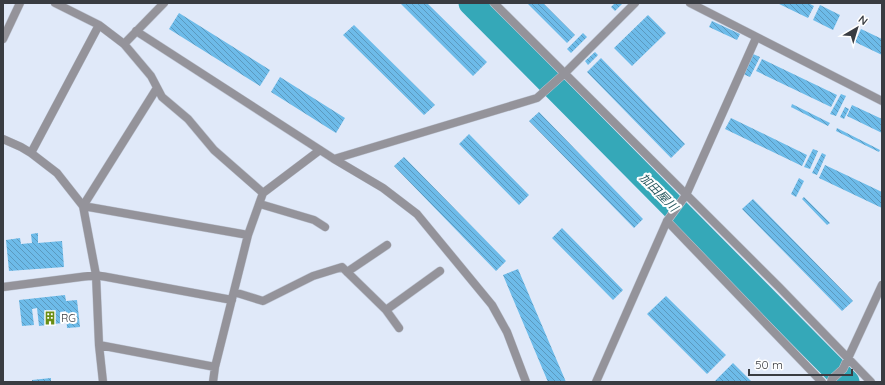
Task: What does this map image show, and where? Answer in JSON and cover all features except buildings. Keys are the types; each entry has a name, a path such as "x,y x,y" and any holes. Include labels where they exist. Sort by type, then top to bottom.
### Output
{"street":[{"path":"3,39 20,3"},
{"path":"55,3 99,25 124,44 151,76 162,97 188,119 214,150 264,194"},
{"path":"124,44 164,3"},
{"path":"494,3 779,287 871,382"},
{"path":"334,159 537,98 565,73 635,3"},
{"path":"690,3 882,102"},
{"path":"31,153 99,25"},
{"path":"136,31 334,159 383,188 417,214 492,305 507,332 526,382"},
{"path":"596,382 668,221 686,195 756,38"},
{"path":"83,206 157,88"},
{"path":"3,140 21,147 57,172 83,206 96,275 99,345 103,382"},
{"path":"213,382 215,367 248,235 264,194 320,150"},
{"path":"260,204 314,220 325,227"},
{"path":"83,206 248,235"},
{"path":"668,221 822,382"},
{"path":"347,272 387,245"},
{"path":"3,287 96,275 263,302 313,276 342,267 386,310 399,328"},
{"path":"386,310 440,271"},
{"path":"832,380 843,369 882,285"},
{"path":"99,345 215,367"}],"waterway":[{"name":"加田屋川","path":"471,3 847,382"}],"place":[{"name":"RG","path":"50,318"}]}
